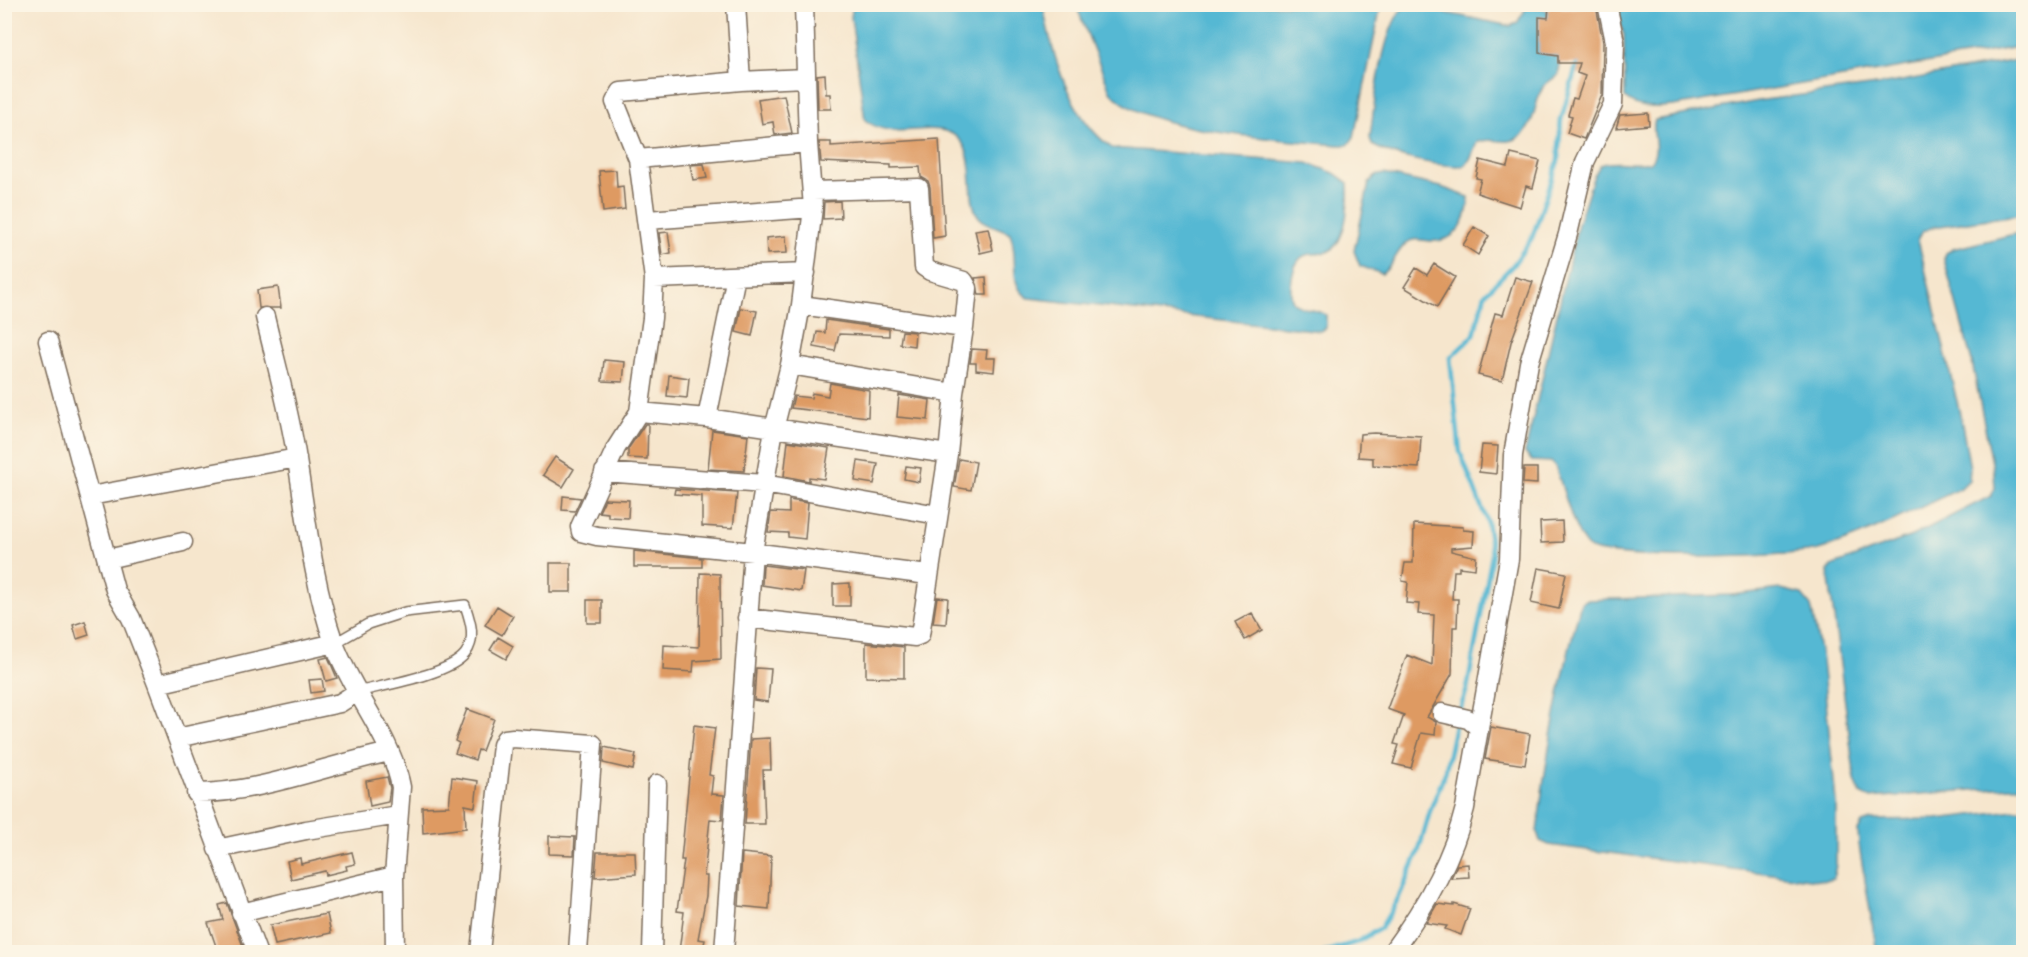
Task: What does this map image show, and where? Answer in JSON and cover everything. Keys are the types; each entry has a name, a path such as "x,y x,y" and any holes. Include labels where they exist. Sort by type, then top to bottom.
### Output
{"street":[{"path":"736,4 741,81"},
{"path":"724,952 753,552 774,429 790,366 801,305 813,199 808,143 804,4"},
{"path":"1392,952 1440,877 1456,843 1465,808 1473,723 1483,710 1509,559 1513,455 1529,363 1568,234 1585,162 1613,104 1615,42 1607,4"},
{"path":"806,78 741,81 621,92 615,102 638,159 654,279 652,318 639,412 604,472 582,524 581,532 597,536 753,552 928,575"},
{"path":"638,159 808,143"},
{"path":"647,219 919,188 924,267 968,283 948,454 928,575 923,630 915,637 747,618"},
{"path":"654,279 806,273"},
{"path":"707,418 736,276"},
{"path":"801,305 964,328"},
{"path":"265,317 297,458 306,527 319,592 334,643 357,692 390,752 401,787 394,876 395,952"},
{"path":"48,341 115,590 131,618 157,684 257,952"},
{"path":"790,366 954,393"},
{"path":"639,412 707,418 948,454"},
{"path":"90,496 297,458"},
{"path":"604,472 764,484 938,514"},
{"path":"107,559 183,542"},
{"path":"157,684 334,643"},
{"path":"177,738 340,703 357,692"},
{"path":"1446,714 1473,723"},
{"path":"480,952 502,745 505,739 513,738 593,744 578,952"},
{"path":"196,793 212,793 278,781 390,752"},
{"path":"652,952 657,784"},
{"path":"217,849 306,830 398,815"},
{"path":"241,913 394,876"}],"lane":[{"path":"334,643 368,624 405,612 465,605 473,629 466,652 452,665 357,692"}],"water":[{"path":"853,5 1043,5 1057,64 1065,84 1084,120 1112,148 1307,163 1334,173 1348,183 1345,225 1339,240 1329,251 1305,255 1300,259 1295,266 1291,290 1293,301 1296,304 1326,315 1326,328 1321,331 1029,298 1018,286 1010,233 990,225 976,212 968,158 960,140 950,133 939,130 889,130 877,127 865,120 851,17"},
{"path":"1076,5 1381,5 1354,137 1348,145 1339,145 1251,137 1216,132 1152,117 1127,105 1110,91"},
{"path":"1615,5 2023,5 2023,46 1673,106 1647,107 1630,102 1625,98 1624,35"},
{"path":"1412,6 1510,26 1517,23 1527,7 1542,8 1564,18 1565,38 1558,75 1543,87 1531,122 1524,134 1508,141 1482,140 1477,142 1470,159 1464,166 1417,160 1372,145 1370,138 1384,50 1396,19 1403,8"},
{"path":"2023,59 2023,214 1933,227 1923,231 1918,240 1960,414 1970,468 1969,480 1961,488 1855,538 1801,553 1659,557 1625,555 1600,551 1587,546 1577,530 1555,466 1551,462 1532,461 1525,453 1578,224 1593,178 1600,165 1650,162 1656,146 1655,120 1764,100 1885,84"},
{"path":"1384,174 1441,187 1469,197 1463,222 1454,234 1440,240 1416,239 1408,242 1382,274 1360,266 1354,251 1369,183 1375,176"},
{"path":"2023,232 2023,786 1869,798 1860,793 1855,780 1828,571 1834,565 1912,536 1991,496 1995,488 1994,473 1972,362 1944,259 1946,253 1953,249"},
{"path":"1781,589 1801,594 1811,606 1822,660 1836,802 1836,865 1833,879 1825,881 1549,845 1540,841 1537,832 1549,745 1581,603 1586,600 1732,595"},
{"path":"2023,809 2023,952 1877,952 1859,845 1858,831 1862,823 1871,820 1936,819"}],"building":[{"path":"1549,5 1561,6 1561,9 1596,6 1603,42 1602,95 1584,139 1567,133 1572,116 1568,115 1573,98 1577,99 1585,76 1577,73 1580,63 1558,63 1558,56 1539,53 1539,17 1548,18"},
{"path":"825,74 826,94 830,94 831,109 818,109 817,75"},
{"path":"784,95 792,133 775,135 773,122 762,124 758,99"},
{"path":"1648,113 1649,125 1616,128 1620,115"},
{"path":"939,139 945,236 933,238 930,187 928,181 921,177 920,167 891,168 891,165 821,162 819,142 831,142 831,146"},
{"path":"1511,154 1540,161 1533,188 1526,186 1520,207 1477,193 1481,179 1476,178 1480,160 1508,167"},
{"path":"704,164 707,178 693,180 690,165"},
{"path":"616,170 617,187 623,186 625,209 603,212 599,171"},
{"path":"840,201 841,218 823,219 824,202"},
{"path":"1474,227 1489,236 1478,255 1463,245"},
{"path":"988,228 993,250 980,253 975,230"},
{"path":"668,232 671,253 662,255 659,233"},
{"path":"786,236 787,253 767,254 766,238"},
{"path":"1434,264 1455,277 1437,307 1404,287 1416,268 1427,275"},
{"path":"986,277 987,295 979,295 975,278"},
{"path":"1515,277 1533,282 1511,342 1502,381 1478,375 1495,313 1503,315"},
{"path":"278,287 281,308 259,308 257,290"},
{"path":"741,308 757,311 752,336 736,332"},
{"path":"826,320 889,329 889,336 839,334 835,351 814,347 817,332 825,333"},
{"path":"902,331 915,332 914,346 900,344"},
{"path":"972,349 987,350 986,358 995,358 994,372 976,370 976,363 970,363"},
{"path":"604,360 625,362 623,382 602,381"},
{"path":"669,375 689,378 687,398 667,396"},
{"path":"830,383 869,390 868,417 791,408 794,396 811,398 812,393 828,396"},
{"path":"899,395 930,400 928,420 897,417"},
{"path":"645,424 648,424 647,459 628,458 628,449"},
{"path":"712,430 748,435 744,471 708,469"},
{"path":"1360,434 1421,436 1419,468 1373,465 1373,458 1358,457"},
{"path":"788,441 829,448 824,479 809,477 809,481 784,476"},
{"path":"1482,445 1498,446 1496,474 1479,472"},
{"path":"555,457 574,469 563,487 543,475"},
{"path":"959,459 976,462 971,490 954,487"},
{"path":"858,461 878,464 874,484 855,481"},
{"path":"906,466 921,468 919,482 904,479"},
{"path":"1524,468 1537,468 1537,484 1523,483"},
{"path":"675,489 737,493 733,528 702,526 702,496 674,494"},
{"path":"563,496 581,498 575,511 562,510"},
{"path":"605,499 629,500 628,518 608,517 608,513 599,512"},
{"path":"789,500 808,503 805,539 788,537 788,533 768,532 771,512 789,513"},
{"path":"1562,521 1563,542 1541,543 1540,522"},
{"path":"1414,524 1463,527 1463,530 1474,531 1473,546 1451,548 1451,551 1476,557 1475,569 1459,567 1459,571 1454,571 1452,599 1458,599 1457,627 1453,627 1452,674 1427,717 1436,722 1435,735 1421,733 1411,768 1393,764 1399,745 1394,744 1404,715 1387,709 1407,655 1432,665 1434,615 1418,614 1419,604 1406,603 1408,582 1402,581 1405,563 1413,563"},
{"path":"634,551 702,558 702,567 634,567"},
{"path":"550,563 571,563 571,592 550,592"},
{"path":"763,565 804,570 801,591 762,585"},
{"path":"1538,568 1566,573 1559,609 1531,603"},
{"path":"700,573 720,574 721,659 694,661 693,672 663,670 664,645 699,647"},
{"path":"850,583 850,606 833,606 833,584"},
{"path":"937,597 948,598 946,624 933,623"},
{"path":"587,600 602,600 602,623 587,623"},
{"path":"497,606 513,616 502,635 485,625"},
{"path":"1252,613 1262,630 1245,640 1235,622"},
{"path":"85,621 89,635 77,639 73,625"},
{"path":"498,637 513,646 506,659 490,650"},
{"path":"866,643 904,647 904,678 866,677"},
{"path":"328,657 337,678 326,681 320,659"},
{"path":"756,668 771,669 768,702 754,700"},
{"path":"322,679 324,691 311,693 309,680"},
{"path":"467,709 494,719 482,751 478,750 475,760 455,753 459,743 455,741"},
{"path":"694,725 715,728 709,775 713,776 711,794 724,795 722,820 710,819 704,876 707,876 706,896 698,939 705,940 702,952 679,952 684,912 677,911 684,860 681,860"},
{"path":"1491,727 1530,734 1525,765 1485,759"},
{"path":"770,738 771,770 763,770 765,824 745,824 751,739"},
{"path":"604,747 636,754 633,770 603,763"},
{"path":"387,777 390,788 388,802 370,806 366,781"},
{"path":"452,777 478,781 475,807 465,805 466,828 423,833 422,807 449,806"},
{"path":"549,836 575,837 574,855 549,854"},
{"path":"352,852 355,864 346,866 347,870 326,875 325,871 291,879 287,861 300,858 301,864"},
{"path":"597,852 635,852 636,874 595,877"},
{"path":"742,853 771,856 769,909 739,906"},
{"path":"1468,864 1469,877 1451,878 1457,865"},
{"path":"227,903 244,949 218,952 208,923 223,920 219,905"},
{"path":"1437,904 1454,906 1454,904 1470,909 1461,935 1445,929 1447,926 1426,923"},
{"path":"327,914 331,933 275,945 270,925"}],"waterway":[{"path":"1459,713 1467,689 1492,555 1487,521 1460,452 1450,358 1474,335 1485,294 1513,265 1532,238 1558,161 1561,120 1579,57"},
{"path":"1325,952 1357,942 1381,928 1398,899 1418,853 1431,808 1445,773 1456,721"}]}
